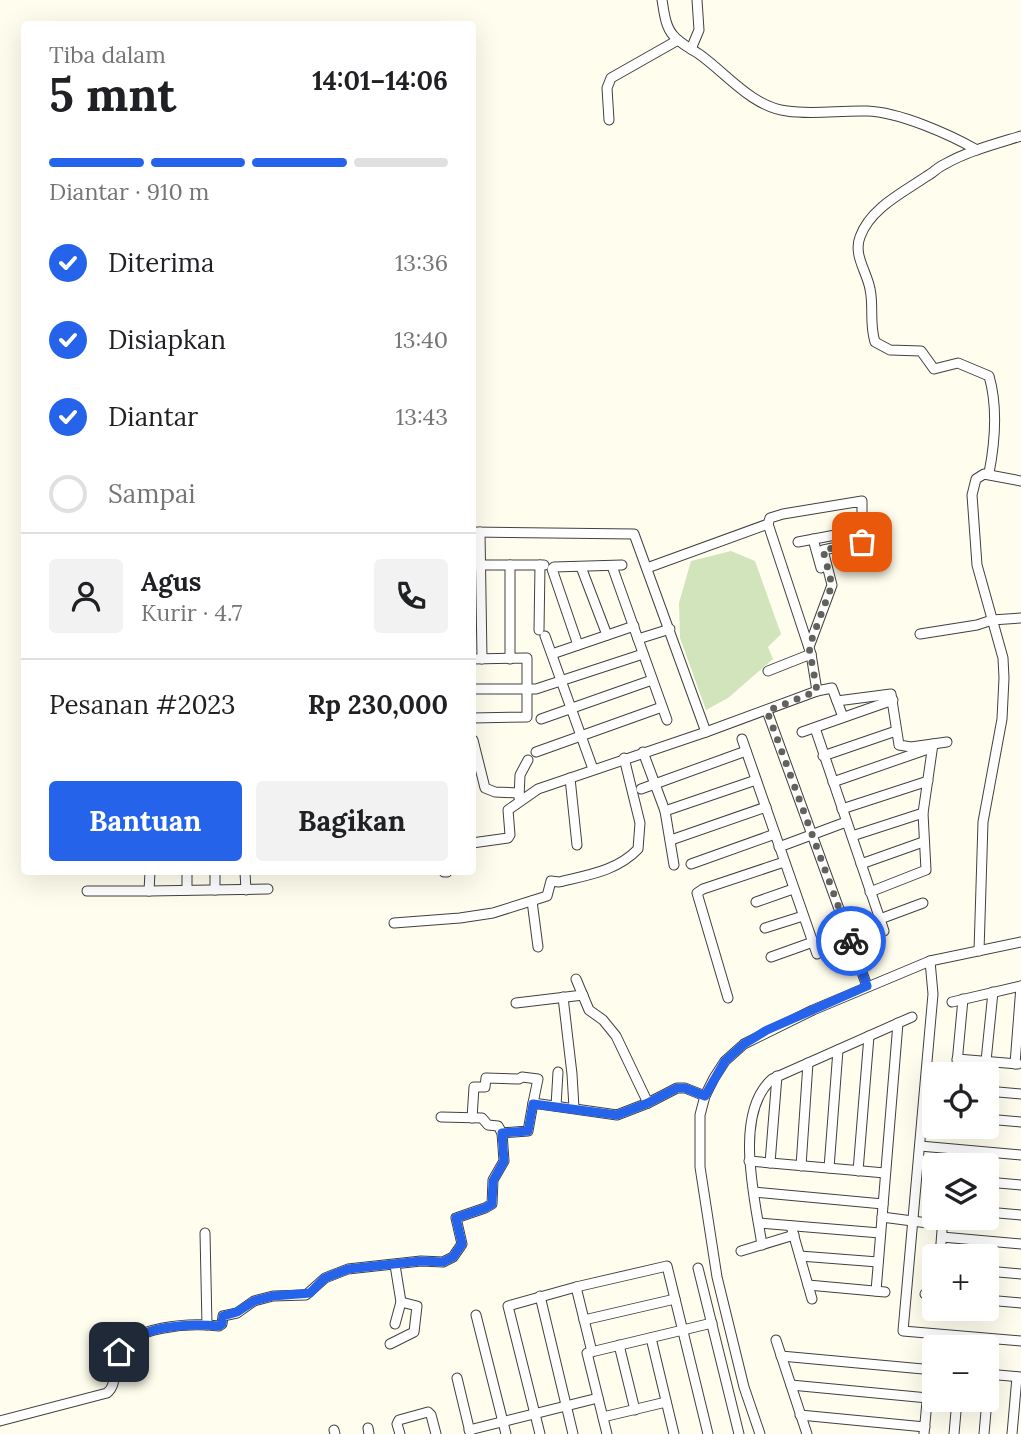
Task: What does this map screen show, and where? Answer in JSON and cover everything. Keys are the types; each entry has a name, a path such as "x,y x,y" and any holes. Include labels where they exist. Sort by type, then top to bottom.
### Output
{"street":[{"path":"662,0 667,25 678,40 744,91 772,107 786,111 870,111 887,114 933,128 977,150"},
{"path":"691,49 699,30 697,0"},
{"path":"609,120 607,88 611,78 678,40"},
{"path":"989,473 995,429 989,376 958,363 934,369 921,351 890,350 875,342 870,325 873,309 869,285 858,253 858,239 865,226 888,202 943,164 1021,136"},
{"path":"979,951 983,822 992,780 1003,699 1003,658 976,565 972,495 976,479 989,473 1021,481"},
{"path":"768,671 810,650 832,585 824,549 859,544 862,541 863,504 860,500 783,514 770,518 768,524 810,650 817,691"},
{"path":"647,568 768,524"},
{"path":"798,542 862,530"},
{"path":"476,718 527,717 527,659 477,659 476,532 633,533 637,537 706,732"},
{"path":"813,539 829,593"},
{"path":"477,565 542,565 542,633 593,769"},
{"path":"510,565 510,659"},
{"path":"578,645 552,569 554,566 617,566 638,639 667,720"},
{"path":"581,567 607,635"},
{"path":"920,634 970,627 992,620 1021,618"},
{"path":"552,654 634,626"},
{"path":"638,639 670,629"},
{"path":"476,689 536,689 643,653"},
{"path":"541,719 652,680"},
{"path":"476,842 508,838 508,810 519,797 817,691 831,688 843,717"},
{"path":"837,701 891,694 897,742 901,746 933,746"},
{"path":"802,732 893,700"},
{"path":"536,752 662,707"},
{"path":"767,711 867,986"},
{"path":"815,728 884,931"},
{"path":"823,756 896,731"},
{"path":"742,739 817,954"},
{"path":"833,782 947,742"},
{"path":"870,892 925,871 923,813 933,746"},
{"path":"641,789 746,751"},
{"path":"476,752 485,788 519,797"},
{"path":"643,752 665,811 674,865"},
{"path":"394,923 494,913 549,895 551,881 559,882 615,867 627,861 638,849 640,823 624,758"},
{"path":"519,797 520,775 528,760"},
{"path":"570,778 578,845"},
{"path":"665,811 756,780"},
{"path":"842,809 928,780"},
{"path":"671,840 766,807"},
{"path":"852,836 923,813"},
{"path":"779,847 846,822"},
{"path":"691,864 775,834"},
{"path":"861,864 923,842"},
{"path":"729,998 698,893 784,862"},
{"path":"149,891 150,875"},
{"path":"187,875 187,890"},
{"path":"215,875 215,890"},
{"path":"246,875 246,890"},
{"path":"756,902 793,888"},
{"path":"87,891 268,889"},
{"path":"532,901 538,947"},
{"path":"880,919 923,903"},
{"path":"765,928 803,916"},
{"path":"760,1434 744,1387 717,1277 700,1167 699,1115 705,1096 725,1061 744,1044 767,1030 867,986 979,951 1021,942"},
{"path":"771,957 813,943"},
{"path":"930,1062 931,965"},
{"path":"576,979 592,1014 604,1020 616,1036 648,1103"},
{"path":"952,1002 1021,986 1018,1064 999,1063"},
{"path":"957,1059 986,1062 993,992"},
{"path":"516,1003 583,995"},
{"path":"563,997 574,1108"},
{"path":"957,1062 963,999"},
{"path":"762,1245 749,1161 755,1103 766,1084 777,1076 912,1017"},
{"path":"808,1285 880,1291 878,1262 898,1023"},
{"path":"858,1171 869,1036"},
{"path":"829,1168 838,1050"},
{"path":"801,1166 808,1063"},
{"path":"556,1106 558,1072"},
{"path":"770,1163 777,1076"},
{"path":"472,1118 474,1087 485,1087 486,1077 538,1079 528,1131 502,1133"},
{"path":"533,1103 617,1115 677,1088 685,1088 705,1096"},
{"path":"999,1092 1021,1094"},
{"path":"0,1422 107,1393 113,1386 116,1358 123,1346 164,1327 219,1326 223,1316 237,1312 254,1301 273,1296 310,1293 325,1278 348,1269 421,1261 443,1262 462,1244 456,1218 492,1204 493,1181 504,1161 502,1133 497,1125 486,1124 483,1118 441,1117"},
{"path":"999,1120 1021,1122"},
{"path":"922,1132 903,1331 947,1335"},
{"path":"920,1146 1021,1155"},
{"path":"749,1161 886,1173"},
{"path":"999,1183 1021,1185"},
{"path":"754,1192 883,1204"},
{"path":"999,1213 1021,1215"},
{"path":"882,1217 922,1221"},
{"path":"759,1223 792,1231 880,1233"},
{"path":"941,1244 942,1230"},
{"path":"741,1251 792,1231"},
{"path":"792,1231 812,1299"},
{"path":"205,1233 207,1325"},
{"path":"942,1237 1021,1244"},
{"path":"800,1256 878,1262"},
{"path":"395,1265 401,1302 395,1324"},
{"path":"540,1434 508,1306 667,1266 708,1434"},
{"path":"698,1268 738,1434"},
{"path":"999,1272 1021,1274"},
{"path":"576,1287 592,1352"},
{"path":"540,1296 573,1434"},
{"path":"584,1320 675,1299"},
{"path":"999,1301 1021,1303"},
{"path":"390,1345 414,1332 417,1306 401,1302"},
{"path":"476,1315 506,1434"},
{"path":"607,1434 587,1353 712,1323"},
{"path":"651,1338 674,1434"},
{"path":"999,1339 1021,1341"},
{"path":"776,1340 807,1434"},
{"path":"619,1345 635,1410"},
{"path":"781,1356 922,1368"},
{"path":"999,1376 1019,1377 1012,1434"},
{"path":"457,1378 470,1432 598,1398"},
{"path":"790,1385 922,1397"},
{"path":"603,1417 666,1402"},
{"path":"400,1434 397,1424 399,1420 428,1412 436,1434"},
{"path":"800,1415 925,1430 927,1412"},
{"path":"954,1434 956,1412"},
{"path":"984,1434 986,1412"}],"green space":[{"path":"731,551 755,561 781,634 768,647 773,659 728,698 706,710 680,638 679,603 691,561"}],"way so far":[{"path":"851,941 767,711 817,691 809,647 832,585 823,550 858,545 862,542"}],"route":[{"path":"119,1352 130,1342 164,1327 219,1326 223,1316 232,1315 254,1301 273,1296 306,1295 325,1278 348,1269 447,1261 462,1244 456,1218 492,1204 493,1181 496,1171 504,1161 502,1133 528,1131 534,1103 617,1115 677,1088 685,1088 705,1096 725,1061 754,1037 867,986 851,941"}]}
